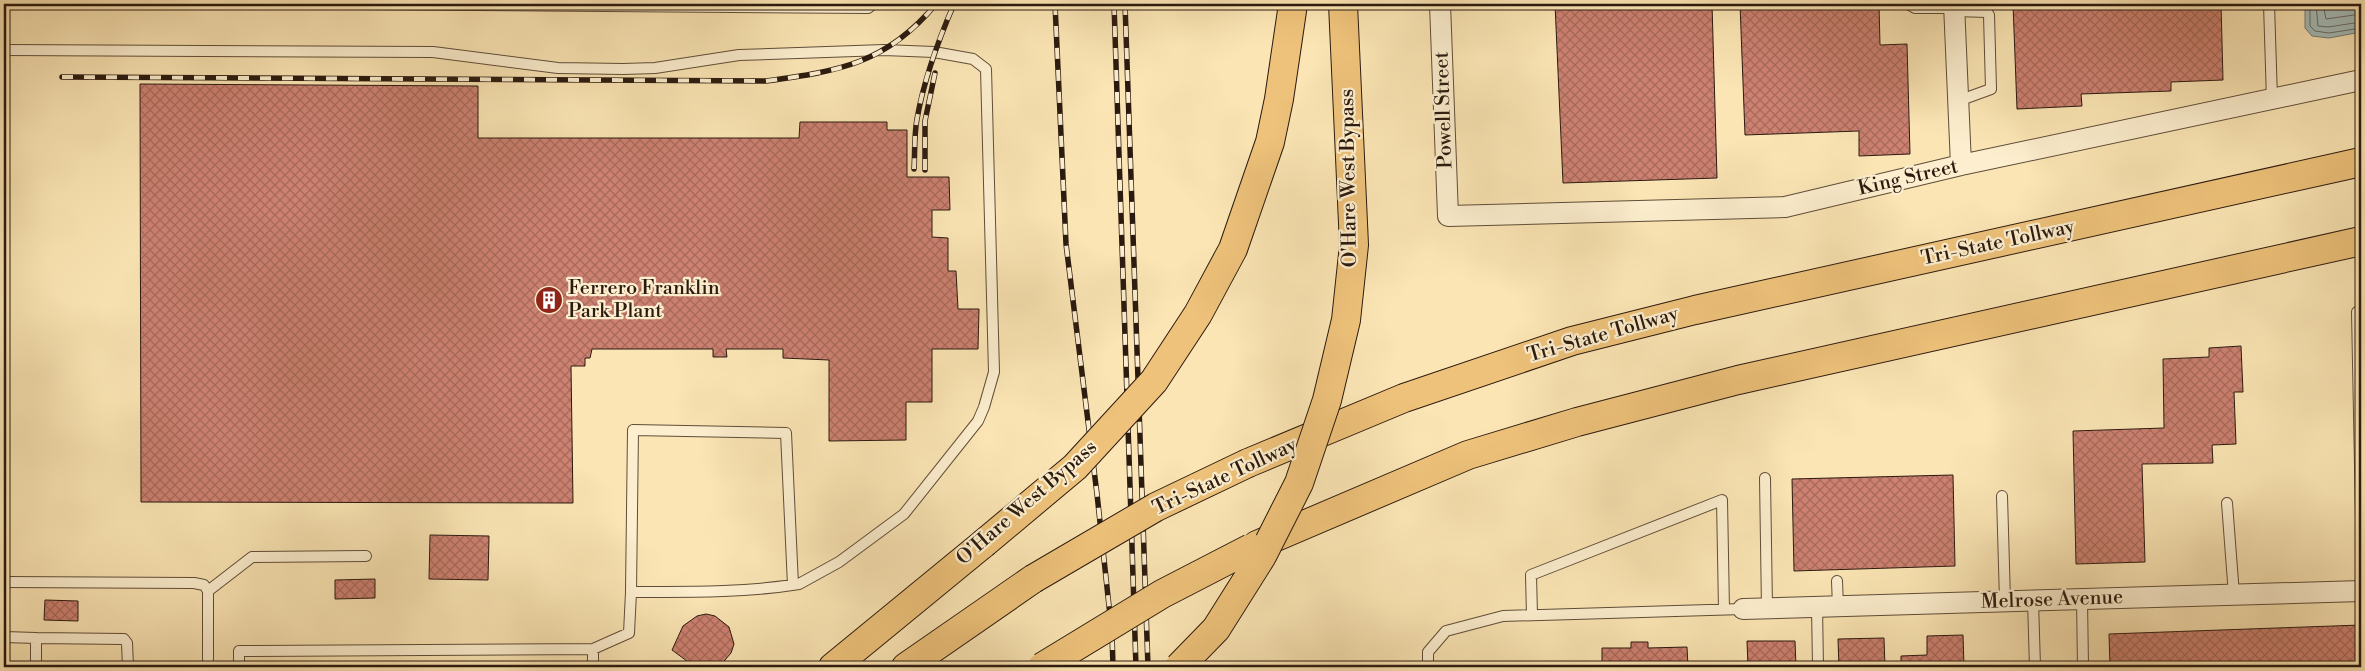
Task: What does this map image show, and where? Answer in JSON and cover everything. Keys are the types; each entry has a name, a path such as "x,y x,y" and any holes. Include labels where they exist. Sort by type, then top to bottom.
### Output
{"highway":[{"name":"O'Hare West Bypass","path":"834,667 1075,467 1154,381 1198,314 1233,249 1270,142 1279,99 1293,4"},
{"name":"O'Hare West Bypass","path":"1179,667 1216,629 1262,556 1299,483 1327,400 1346,320 1354,245 1343,4"},
{"name":"Tri-State Tollway","path":"906,667 1033,579 1156,507 1248,464 1404,398 1572,341 1695,310 2361,162"},
{"path":"1042,667 1162,594 1251,548 1468,455 1577,422 1738,380 2361,241"}],"street":[{"name":"Powell Street","path":"1440,4 1448,216"},
{"path":"1954,8 1961,165"},
{"name":"King Street","path":"1448,216 1784,207 1961,165 2361,80"},
{"name":"Melrose Avenue","path":"1734,609 2361,591"}],"lane":[{"path":"349,4 868,8 873,4"},
{"path":"1908,4 1915,8 1954,8 1987,12 1989,15 1991,89 1958,101"},
{"path":"2269,4 2272,100"},
{"path":"4,50 433,52 558,68 623,69 655,68 739,55 831,51 884,50 934,52 973,59 979,62 986,69 994,372 978,421 904,514 840,562 799,584 731,592 631,592"},
{"path":"2357,312 2361,517"},
{"path":"239,667 239,651 593,649 629,633 634,430 786,432 793,585"},
{"path":"1765,478 1767,608"},
{"path":"2002,496 2005,601"},
{"path":"1428,667 1428,652 1446,632 1504,616 1734,609 1722,500 1531,576 1532,615"},
{"path":"2228,503 2234,595"},
{"path":"208,591 252,556 366,556"},
{"path":"1837,581 1838,606"},
{"path":"4,582 194,583 204,585 208,591 208,667"},
{"path":"2082,599 2083,667"},
{"path":"2033,600 2035,667"},
{"path":"1817,607 1818,667"},
{"path":"4,637 124,639 127,644 128,667"},
{"path":"36,638 36,667"},
{"path":"593,649 593,667"}],"water":[{"path":"2305,4 2361,4 2361,32 2329,38 2312,36 2305,28"}],"building":[{"path":"1555,4 1712,4 1717,178 1563,183"},
{"path":"1740,4 1879,4 1880,45 1907,44 1910,154 1859,156 1859,131 1745,135"},
{"path":"2013,4 2221,4 2223,80 2171,82 2171,91 2081,94 2082,106 2017,109"},
{"name":"Ferrero Franklin Park Plant","path":"140,84 478,86 478,138 799,138 800,122 887,122 887,130 907,130 907,177 949,177 950,210 932,210 932,237 948,238 948,271 956,271 958,309 979,309 978,349 932,349 932,402 906,402 906,440 829,441 829,360 783,358 783,349 726,349 727,357 713,357 713,349 592,349 590,358 585,358 585,366 571,366 573,503 141,502"},
{"path":"2241,346 2243,392 2234,392 2236,444 2212,445 2213,463 2142,464 2145,562 2076,564 2073,431 2164,428 2163,359 2209,357 2209,348"},
{"path":"1953,475 1955,566 1794,571 1792,479"},
{"path":"430,535 489,536 488,580 429,579"},
{"path":"375,579 375,598 335,599 335,580"},
{"path":"45,600 78,601 78,621 44,620"},
{"path":"706,614 715,616 729,627 734,644 731,653 719,667 695,667 672,650 683,626 697,616"},
{"path":"2361,625 2361,667 2110,667 2109,634"},
{"path":"1963,635 1964,667 1901,667 1901,656 1927,655 1927,636"},
{"path":"1884,638 1885,667 1839,667 1838,639"},
{"path":"1747,641 1795,641 1796,667 1748,667"},
{"path":"1631,642 1648,642 1648,648 1687,647 1688,667 1602,667 1602,648 1631,648"}],"railway":[{"path":"62,77 766,81 816,73 860,61 899,40 936,4"},
{"path":"914,169 916,125 923,89 937,46 954,4"},
{"path":"1055,4 1066,244 1097,494 1112,634 1113,667"},
{"path":"1114,4 1136,667"},
{"path":"1125,4 1148,667"},
{"path":"925,170 925,121 935,73"}],"place":[{"name":"Ferrero Franklin Park Plant","path":"549,300"}]}
